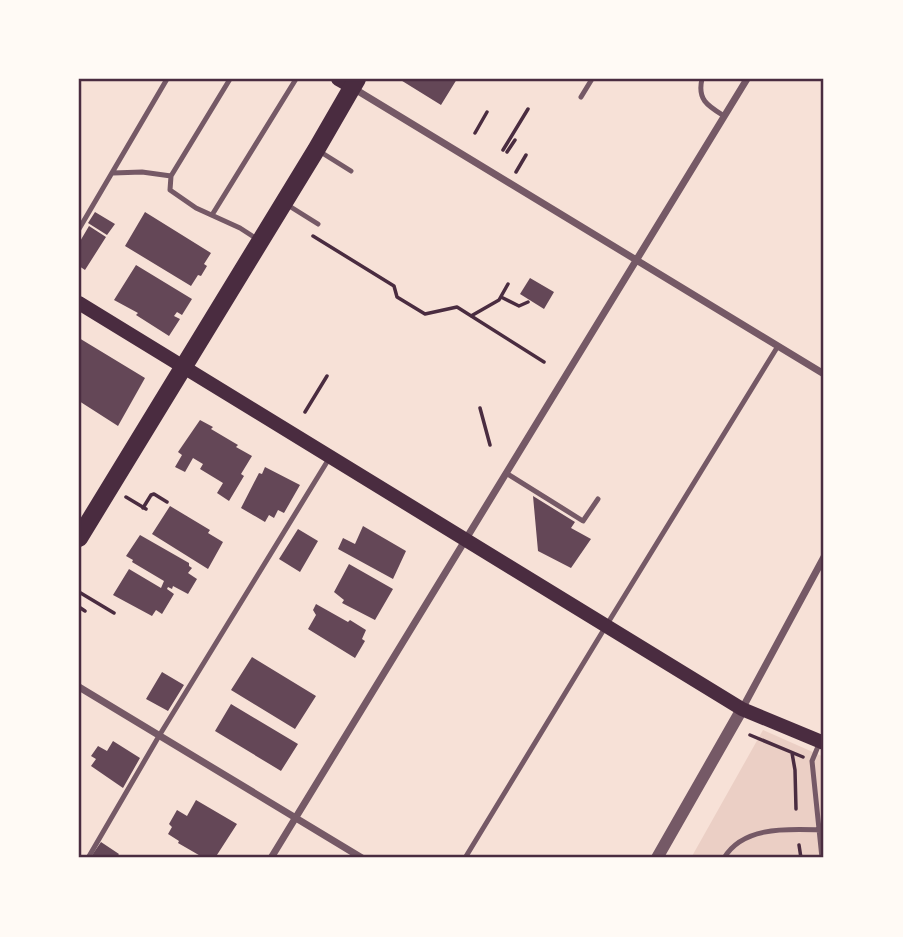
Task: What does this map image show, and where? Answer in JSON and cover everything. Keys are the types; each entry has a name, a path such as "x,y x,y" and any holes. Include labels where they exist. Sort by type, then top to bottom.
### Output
{"main road":[{"path":"79,538 316,150 349,82"},
{"path":"79,303 742,709 822,742"}],"street":[{"path":"271,858 747,79"},
{"path":"349,82 509,183 824,374"},
{"path":"657,858 824,557"},
{"path":"79,687 362,858"}],"lane":[{"path":"79,229 167,79"},
{"path":"230,79 172,176 170,190 196,208 240,228 259,241"},
{"path":"212,215 296,79"},
{"path":"582,97 592,79"},
{"path":"702,79 700,87 705,103 724,116"},
{"path":"316,150 351,171"},
{"path":"113,173 142,172 172,176"},
{"path":"284,202 318,224"},
{"path":"465,858 778,346"},
{"path":"88,858 159,736 330,457"},
{"path":"506,473 583,521 598,499"},
{"path":"822,742 812,761 822,858"},
{"path":"724,858 738,842 753,834 791,829 820,830"}],"path":[{"path":"515,140 505,151 528,109"},
{"path":"475,132 487,111"},
{"path":"509,183 526,156"},
{"path":"312,235 394,286 397,297 425,314 457,307 544,362"},
{"path":"471,316 499,300 508,284"},
{"path":"501,297 519,306 528,302"},
{"path":"305,412 327,376"},
{"path":"480,408 490,445"},
{"path":"126,497 145,508 151,495 155,494 167,502"},
{"path":"79,592 114,613"},
{"path":"79,607 85,611"},
{"path":"750,735 812,761"},
{"path":"792,752 796,809"},
{"path":"799,845 801,858"}],"shaded area":[{"path":"763,730 824,757 824,858 691,858"}],"building":[{"path":"399,79 457,79 441,105"},
{"path":"95,212 115,224 107,235 88,223"},
{"path":"145,212 211,253 201,276 198,275 191,286 125,246"},
{"path":"89,226 106,237 85,270 79,266 79,243"},
{"path":"136,265 192,299 182,315 177,312 174,316 180,319 169,336 136,315 138,313 114,300"},
{"path":"530,278 554,292 544,309 520,294"},
{"path":"79,338 145,378 118,426 79,401"},
{"path":"200,420 252,456 229,501 217,493 223,483 200,469 203,464 193,458 185,472 175,467 182,455 178,452"},
{"path":"265,467 300,485 284,513 278,510 274,518 269,515 265,522 241,508 259,473 262,474"},
{"path":"533,496 575,522 571,528 591,539 571,568 538,551"},
{"path":"170,506 210,530 208,533 223,542 208,569 152,534"},
{"path":"363,526 406,551 393,579 338,549 343,538 355,544"},
{"path":"298,529 318,541 300,572 279,559"},
{"path":"140,535 189,563 192,568 188,573 197,579 188,594 173,586 172,589 168,587 174,594 162,614 156,610 152,616 113,595 129,569 161,588 164,581 126,556"},
{"path":"349,564 393,589 375,620 342,603 344,600 334,592"},
{"path":"316,604 366,630 362,639 365,641 355,658 308,629 316,615 313,610"},
{"path":"252,657 316,696 295,729 231,690"},
{"path":"162,672 184,685 168,711 146,699"},
{"path":"231,704 298,744 281,771 215,731"},
{"path":"113,741 140,758 123,788 91,766 96,759 91,756 98,746 107,751"},
{"path":"196,800 237,824 215,858 204,858 168,834 172,827 169,824 177,810 187,816"},
{"path":"101,842 119,854 116,858 90,858"}]}
